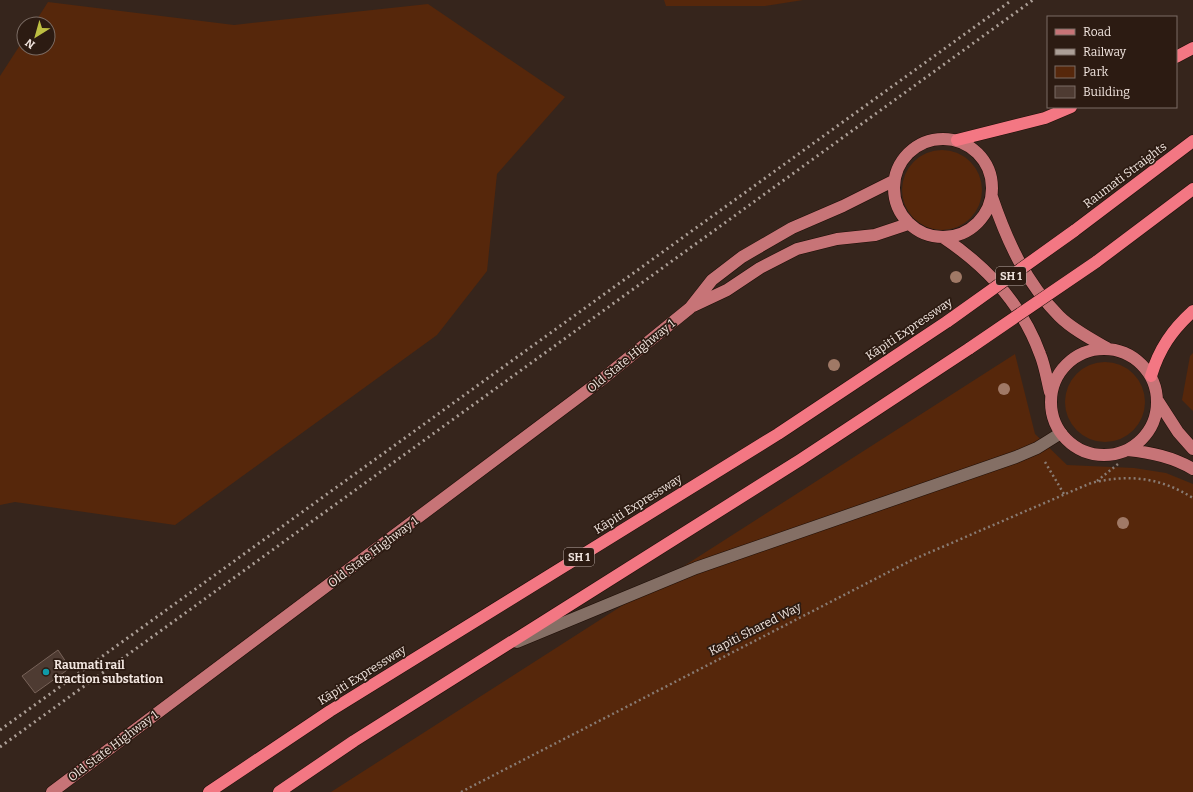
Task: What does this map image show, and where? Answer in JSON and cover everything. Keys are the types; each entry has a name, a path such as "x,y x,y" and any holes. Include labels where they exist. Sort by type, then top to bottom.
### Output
{"highway":[{"path":"1177,56 1193,48"},
{"path":"957,140 1045,118 1069,108"},
{"name":"Raumati Straights","path":"1074,231 1193,140"},
{"path":"278,792 354,741 800,460 970,348 1096,262 1193,189"},
{"name":"Kāpiti Expressway","path":"209,792 330,711 778,434 948,321 1074,231"},
{"path":"1151,376 1157,357 1168,337 1193,311"}],"main road":[{"path":"944,238 977,262 996,280 1014,304 1036,342 1051,394 1051,412 1061,433 1068,441 1087,452 1109,455 1127,450 1138,443 1154,422 1158,401 1156,389 1151,376 1137,360 1123,352 1107,348 1059,317 1032,284 1002,227 992,197 992,181 987,166 978,153 957,140 935,138 920,143 907,153 898,165 893,181 895,203 908,224 922,233 933,237 944,238 960,234 975,226 986,213 992,197"},
{"name":"Old State Highway 1","path":"52,792 600,381 690,308 712,280 742,257 792,228 843,206 893,181"},
{"name":"Old State Highway 1","path":"690,308 727,290 760,268 797,249 837,239 875,235 908,224"},
{"path":"1051,394 1058,374 1072,359 1088,350 1107,348"},
{"path":"1158,401 1178,432 1193,449"},
{"path":"1127,450 1148,452 1170,458 1193,469"}],"lane":[{"path":"506,646 696,568 1037,448 1061,433"}],"path":[{"path":"1037,448 1064,494"},
{"path":"1095,482 1118,464"},
{"name":"Kapiti Shared Way","path":"461,792 912,560 1064,494 1095,482 1114,478 1137,478 1169,486 1193,498"}],"green space":[{"path":"664,0 803,0 765,6 666,6"},
{"path":"48,2 234,25 428,4 565,97 497,174 487,271 437,335 175,525 15,502 0,505 0,76 16,51 16,56 56,56 56,16 39,16"},
{"path":"942,150 957,153 970,162 979,175 982,190 979,205 970,218 957,227 942,230 927,227 914,218 905,205 902,190 905,175 914,162 927,153"},
{"path":"1193,353 1193,411 1182,400 1190,356"},
{"path":"1015,354 1035,434 1067,465 1134,468 1166,473 1193,484 1193,792 331,792"},
{"path":"1105,362 1120,365 1133,374 1142,387 1145,402 1142,417 1133,430 1120,439 1105,442 1090,439 1077,430 1068,417 1065,402 1068,387 1077,374 1090,365"}],"building":[{"name":"Raumati rail traction substation","path":"58,650 70,668 35,693 22,676"}],"railway":[{"path":"0,730 1012,0"},
{"path":"0,747 1033,0"}],"place":[{"name":"Raumati rail traction substation","path":"46,672"}]}
